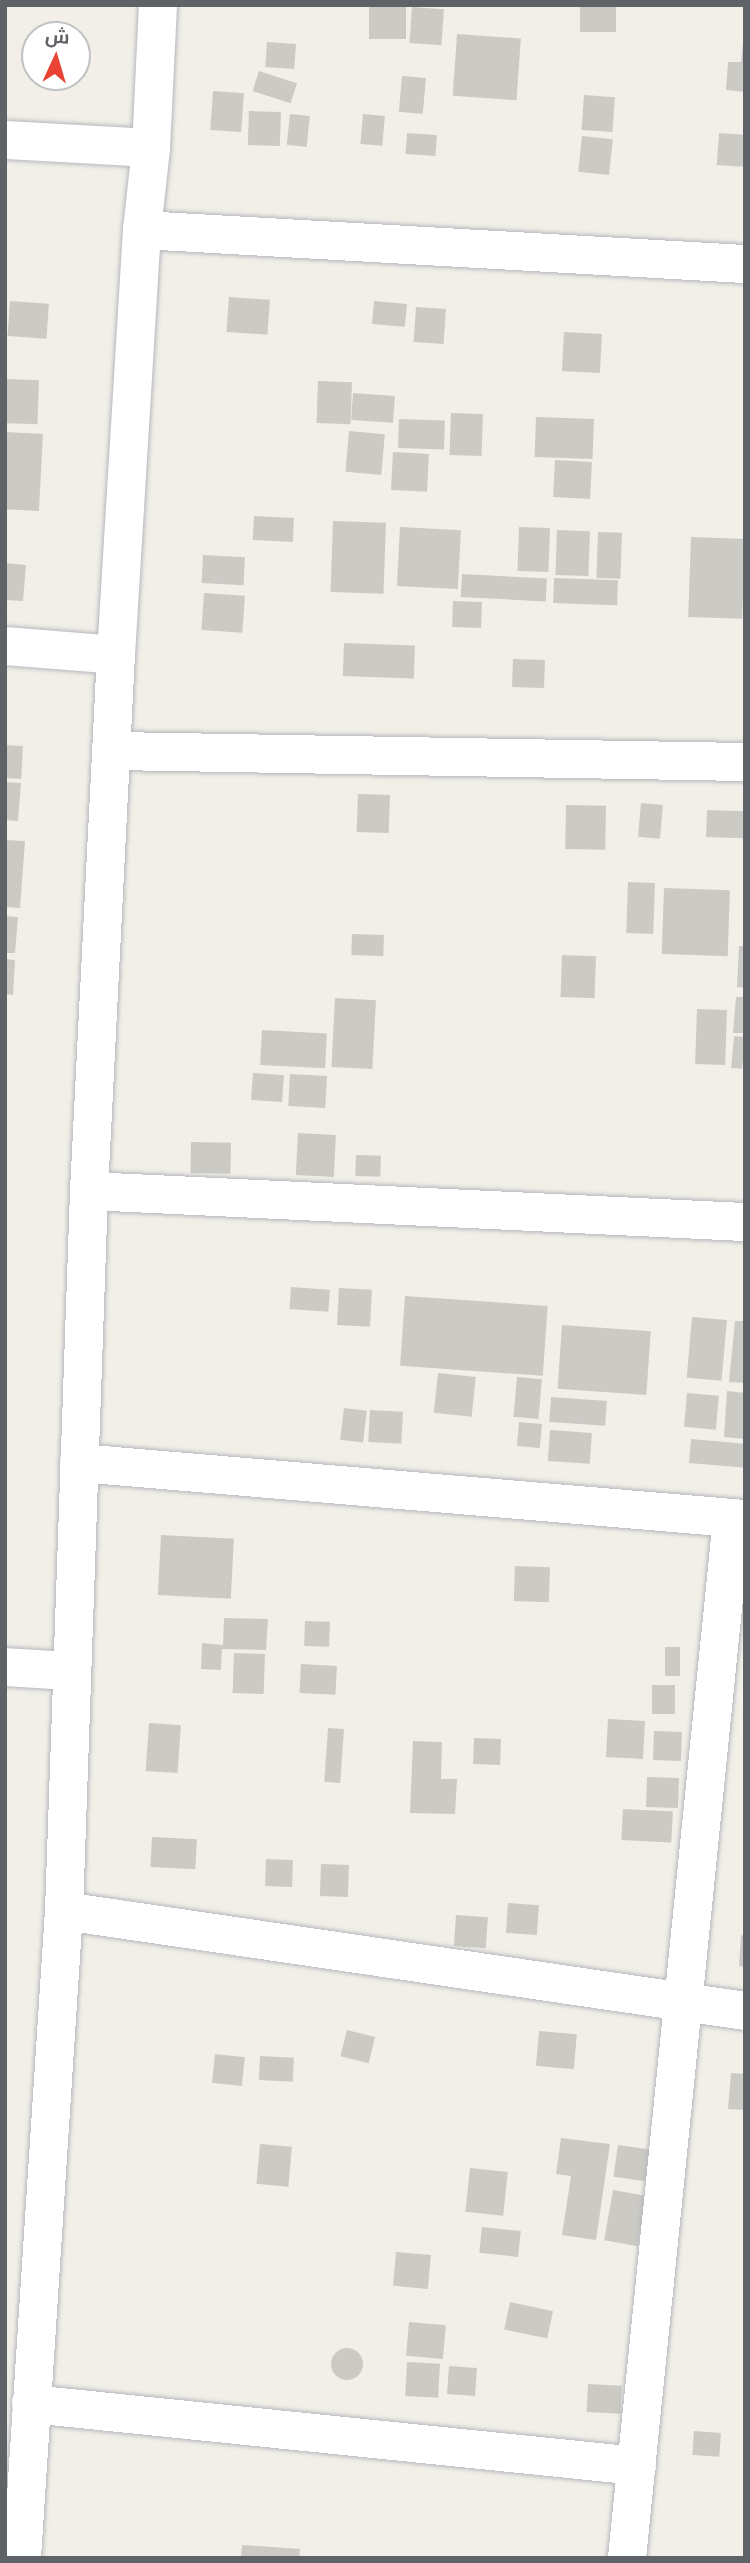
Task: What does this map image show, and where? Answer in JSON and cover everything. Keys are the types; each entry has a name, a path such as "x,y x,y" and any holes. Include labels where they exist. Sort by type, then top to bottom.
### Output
{"street":[{"path":"22,2558 64,1911 89,1191 114,751 116,655 142,230 151,148 158,5"},
{"path":"5,140 151,148"},
{"path":"142,230 745,264"},
{"path":"5,646 116,655"},
{"path":"114,751 745,762"},
{"path":"89,1191 745,1222"},
{"path":"79,1463 738,1519 683,2000 627,2558"},
{"path":"5,1667 71,1671"},
{"path":"64,1911 745,2011"},
{"path":"31,2404 637,2466"}],"building":[{"path":"369,5 406,5 406,39 369,39"},
{"path":"580,5 616,5 616,32 580,32"},
{"path":"412,7 444,9 441,45 409,43"},
{"path":"457,34 521,38 517,100 453,96"},
{"path":"267,42 296,44 294,69 265,67"},
{"path":"743,43 745,92 726,90 728,62 741,62"},
{"path":"259,71 297,83 291,103 253,91"},
{"path":"402,76 426,78 423,114 399,112"},
{"path":"213,91 244,93 241,132 210,130"},
{"path":"584,95 615,97 612,132 582,130"},
{"path":"249,111 281,112 280,146 248,145"},
{"path":"290,114 310,116 307,147 287,145"},
{"path":"363,114 385,116 382,146 360,144"},
{"path":"407,133 437,135 435,156 406,154"},
{"path":"719,133 745,135 743,167 717,165"},
{"path":"582,136 613,139 609,175 578,172"},
{"path":"229,297 270,300 267,335 227,332"},
{"path":"10,301 49,304 46,339 8,336"},
{"path":"374,301 407,304 405,327 372,324"},
{"path":"416,307 446,309 443,344 414,342"},
{"path":"564,332 602,334 600,373 562,371"},
{"path":"5,379 39,380 37,424 5,423"},
{"path":"318,381 352,382 351,424 317,423"},
{"path":"353,393 395,396 393,423 351,420"},
{"path":"451,413 483,414 482,456 450,455"},
{"path":"536,417 594,419 593,459 535,457"},
{"path":"399,419 445,421 444,450 398,448"},
{"path":"349,431 385,434 381,475 345,472"},
{"path":"5,432 43,434 39,511 5,509"},
{"path":"393,452 429,454 427,492 391,490"},
{"path":"555,460 592,462 590,499 553,497"},
{"path":"254,516 294,518 293,542 253,540"},
{"path":"333,521 386,523 383,594 331,592"},
{"path":"400,527 461,530 458,589 397,586"},
{"path":"519,527 550,528 548,572 517,571"},
{"path":"557,530 590,531 588,576 555,575"},
{"path":"598,532 622,533 620,579 596,578"},
{"path":"691,537 745,539 742,619 688,617"},
{"path":"203,555 245,557 243,585 202,583"},
{"path":"5,563 26,565 23,601 5,600"},
{"path":"462,574 547,578 546,601 461,597"},
{"path":"554,578 618,580 617,605 553,603"},
{"path":"204,593 245,596 242,633 201,630"},
{"path":"453,601 482,602 481,628 452,627"},
{"path":"344,643 415,645 414,678 343,676"},
{"path":"513,659 545,660 544,688 512,687"},
{"path":"5,745 23,746 21,779 5,778"},
{"path":"5,782 21,783 18,821 5,820"},
{"path":"358,794 390,795 389,833 357,832"},
{"path":"641,803 663,805 660,839 638,837"},
{"path":"566,805 606,806 605,850 565,849"},
{"path":"707,810 744,811 743,838 706,837"},
{"path":"5,840 25,841 20,908 5,907"},
{"path":"628,882 655,883 653,934 626,933"},
{"path":"664,888 730,890 728,956 662,954"},
{"path":"5,916 18,917 15,953 5,953"},
{"path":"352,934 384,935 383,956 351,955"},
{"path":"739,946 745,946 745,988 737,987"},
{"path":"562,955 596,956 595,998 561,997"},
{"path":"5,959 15,960 13,995 5,994"},
{"path":"736,997 745,997 745,1033 733,1033"},
{"path":"335,998 376,1000 372,1069 331,1067"},
{"path":"697,1009 727,1010 725,1065 695,1064"},
{"path":"262,1030 327,1033 325,1068 260,1065"},
{"path":"734,1036 745,1037 742,1069 731,1068"},
{"path":"253,1073 284,1075 282,1102 251,1100"},
{"path":"290,1074 327,1076 325,1108 288,1106"},
{"path":"298,1133 336,1135 334,1177 296,1175"},
{"path":"191,1142 231,1143 230,1174 190,1173"},
{"path":"356,1155 381,1156 380,1177 355,1176"},
{"path":"291,1287 330,1290 328,1312 289,1309"},
{"path":"339,1288 372,1290 370,1327 337,1325"},
{"path":"405,1296 548,1306 543,1376 400,1366"},
{"path":"692,1317 727,1320 722,1381 687,1378"},
{"path":"735,1321 745,1321 745,1383 729,1382"},
{"path":"562,1325 651,1331 646,1395 558,1389"},
{"path":"438,1373 476,1377 472,1417 434,1413"},
{"path":"517,1377 542,1379 538,1419 514,1417"},
{"path":"727,1391 745,1393 745,1439 724,1437"},
{"path":"687,1393 719,1396 716,1430 684,1427"},
{"path":"551,1397 607,1401 605,1426 549,1422"},
{"path":"344,1408 367,1411 363,1443 340,1440"},
{"path":"370,1410 403,1412 401,1444 368,1442"},
{"path":"519,1422 542,1424 540,1448 517,1446"},
{"path":"550,1430 592,1433 590,1464 548,1461"},
{"path":"691,1439 745,1444 743,1468 689,1463"},
{"path":"161,1535 234,1539 231,1599 158,1595"},
{"path":"515,1566 550,1567 549,1602 514,1601"},
{"path":"224,1618 268,1619 266,1650 222,1649 221,1670 201,1669 202,1643 223,1645"},
{"path":"305,1621 330,1622 329,1647 304,1646"},
{"path":"665,1647 680,1647 680,1676 665,1676"},
{"path":"234,1653 265,1654 264,1694 233,1693"},
{"path":"301,1664 337,1666 335,1695 299,1693"},
{"path":"652,1685 675,1685 675,1714 652,1714"},
{"path":"608,1719 645,1721 643,1759 606,1757"},
{"path":"149,1723 181,1725 178,1773 146,1771"},
{"path":"328,1728 344,1729 340,1783 324,1782"},
{"path":"654,1731 682,1732 681,1761 653,1760"},
{"path":"474,1738 501,1739 500,1765 473,1764"},
{"path":"413,1741 442,1742 441,1779 457,1779 455,1814 410,1813"},
{"path":"647,1777 679,1778 678,1808 646,1807"},
{"path":"623,1809 673,1812 671,1843 621,1840"},
{"path":"152,1837 197,1839 195,1869 150,1867"},
{"path":"266,1859 293,1860 292,1887 265,1886"},
{"path":"321,1864 349,1865 348,1897 320,1896"},
{"path":"508,1903 539,1905 537,1935 506,1933"},
{"path":"456,1915 488,1917 486,1948 454,1946"},
{"path":"741,1935 745,1936 745,1967 739,1966"},
{"path":"347,2030 375,2037 369,2063 340,2056"},
{"path":"539,2031 577,2034 574,2069 536,2066"},
{"path":"215,2054 245,2057 242,2086 212,2083"},
{"path":"260,2056 294,2058 293,2082 259,2080"},
{"path":"731,2073 745,2074 745,2110 728,2109"},
{"path":"561,2138 610,2144 596,2240 562,2235 571,2176 556,2174"},
{"path":"260,2144 292,2147 288,2187 257,2184"},
{"path":"618,2145 652,2150 647,2181 614,2177"},
{"path":"470,2168 508,2172 503,2216 465,2212"},
{"path":"613,2190 646,2196 638,2246 604,2240"},
{"path":"482,2227 521,2231 518,2257 479,2253"},
{"path":"396,2252 431,2255 428,2289 393,2286"},
{"path":"510,2302 553,2311 547,2339 504,2329"},
{"path":"409,2322 446,2325 443,2359 406,2356"},
{"path":"347,2348 358,2353 363,2364 358,2375 347,2380 336,2375 331,2364 336,2353"},
{"path":"407,2362 440,2364 438,2398 405,2396"},
{"path":"449,2366 477,2368 475,2396 447,2394"},
{"path":"588,2384 622,2386 620,2414 587,2412"},
{"path":"694,2431 721,2433 719,2457 692,2455"},
{"path":"242,2545 300,2549 299,2558 241,2558"}]}
